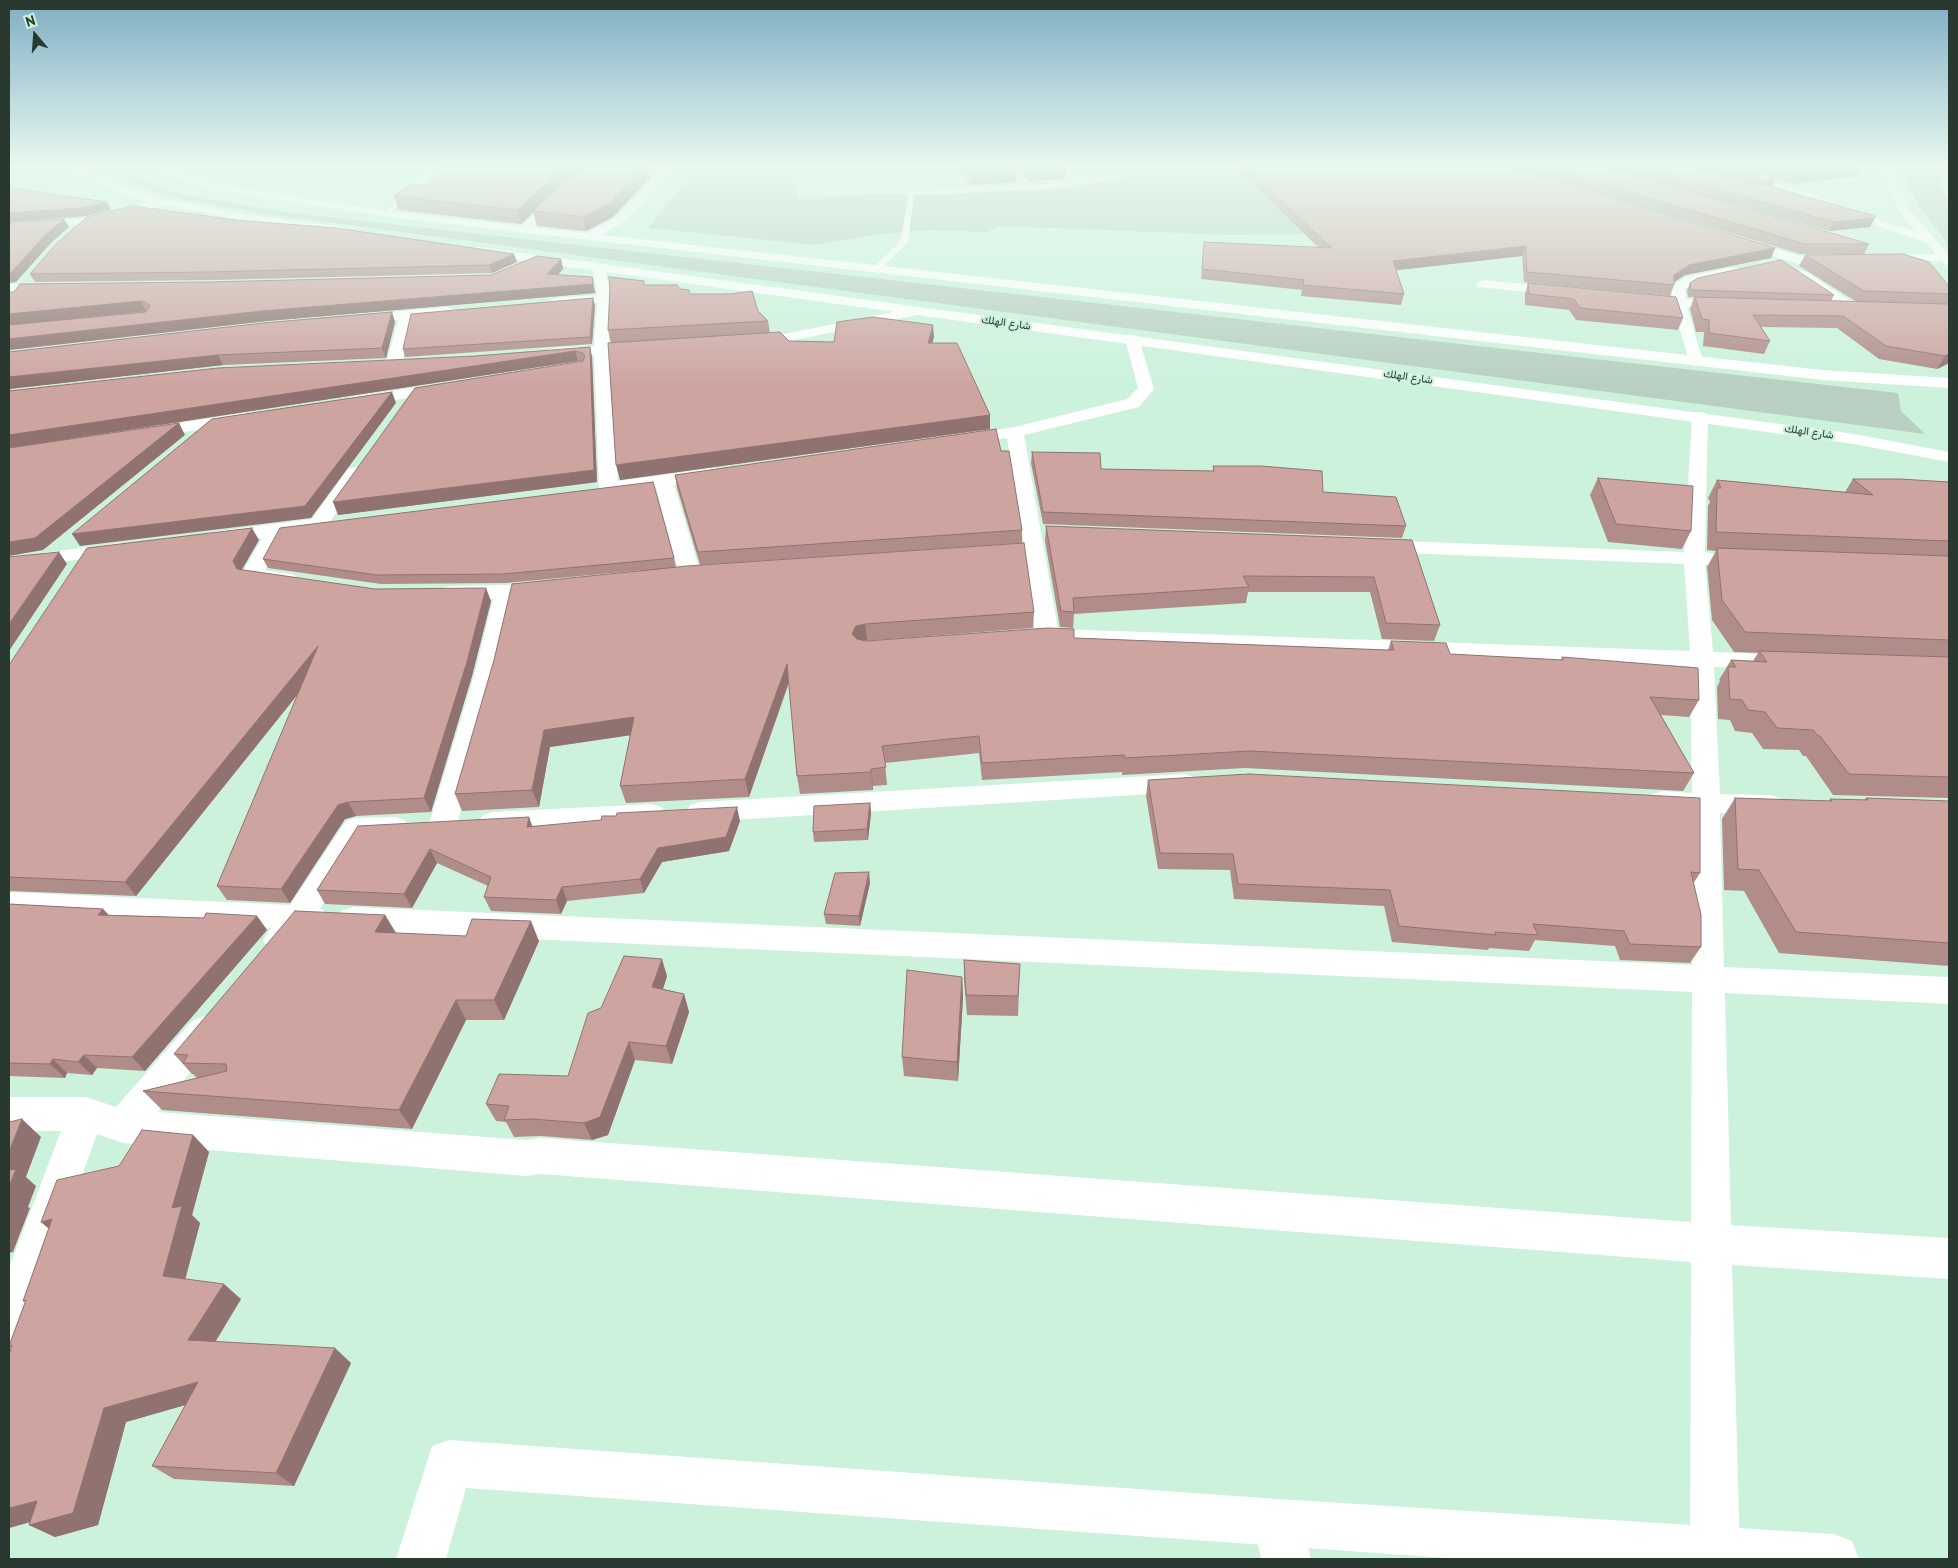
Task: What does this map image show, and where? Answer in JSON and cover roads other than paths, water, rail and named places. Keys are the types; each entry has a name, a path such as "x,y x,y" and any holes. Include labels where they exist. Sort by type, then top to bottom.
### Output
{"main road":[{"path":"619,239 1823,375 1949,383"},
{"path":"1732,239 1799,260"},
{"path":"1927,239 1948,260"},
{"path":"1862,246 1900,257"},
{"name":"شارع الهلك","path":"468,249 536,260 1132,339 1854,439 1949,457"},
{"path":"1762,265 1780,261 1900,257 1948,260"},
{"path":"511,271 536,260"},
{"path":"1780,261 1856,307 1823,306"},
{"path":"599,268 604,298 601,357 610,488"},
{"path":"1694,361 1679,303 1678,287 1690,280 1744,269"},
{"path":"9,302 14,288 31,275"},
{"path":"1483,284 1581,294"},
{"path":"14,288 68,288"},
{"path":"545,303 604,298"},
{"path":"1630,298 1679,303 1746,304"},
{"path":"341,321 466,310"},
{"path":"730,342 779,339 918,311"},
{"path":"406,315 389,364 412,363"},
{"path":"937,443 1015,432 1133,403 1146,389 1132,339"},
{"path":"535,355 601,357 660,346"},
{"path":"583,368 601,357"},
{"path":"337,404 460,386"},
{"path":"396,416 413,393"},
{"path":"125,436 260,416"},
{"path":"1700,418 1694,558 1702,659 1706,803 1715,1552"},
{"path":"183,447 212,422"},
{"path":"1015,432 1040,538 1047,636"},
{"path":"318,524 363,462"},
{"path":"590,490 732,472"},
{"path":"664,482 690,574"},
{"path":"200,539 338,522"},
{"path":"276,530 252,575 302,582"},
{"path":"969,556 1040,538"},
{"path":"9,563 50,558 84,544 134,548"},
{"path":"71,577 84,544"},
{"path":"1358,545 1734,560"},
{"path":"429,593 506,592 564,587"},
{"path":"443,824 486,676 506,592"},
{"path":"1009,639 1047,636 1811,663"},
{"path":"261,962 299,917 356,828 733,810 1205,782"},
{"path":"1637,799 1793,806"},
{"path":"9,904 1949,990"},
{"path":"124,1126 217,1014"},
{"path":"9,1114 86,1114 124,1126 526,1158 541,1156 1712,1244 1949,1258"},
{"path":"9,1324 86,1114"},
{"path":"421,1559 449,1463 1282,1541 1715,1552 1834,1559"}],"lane":[{"path":"877,268 904,242 904,239"}]}
